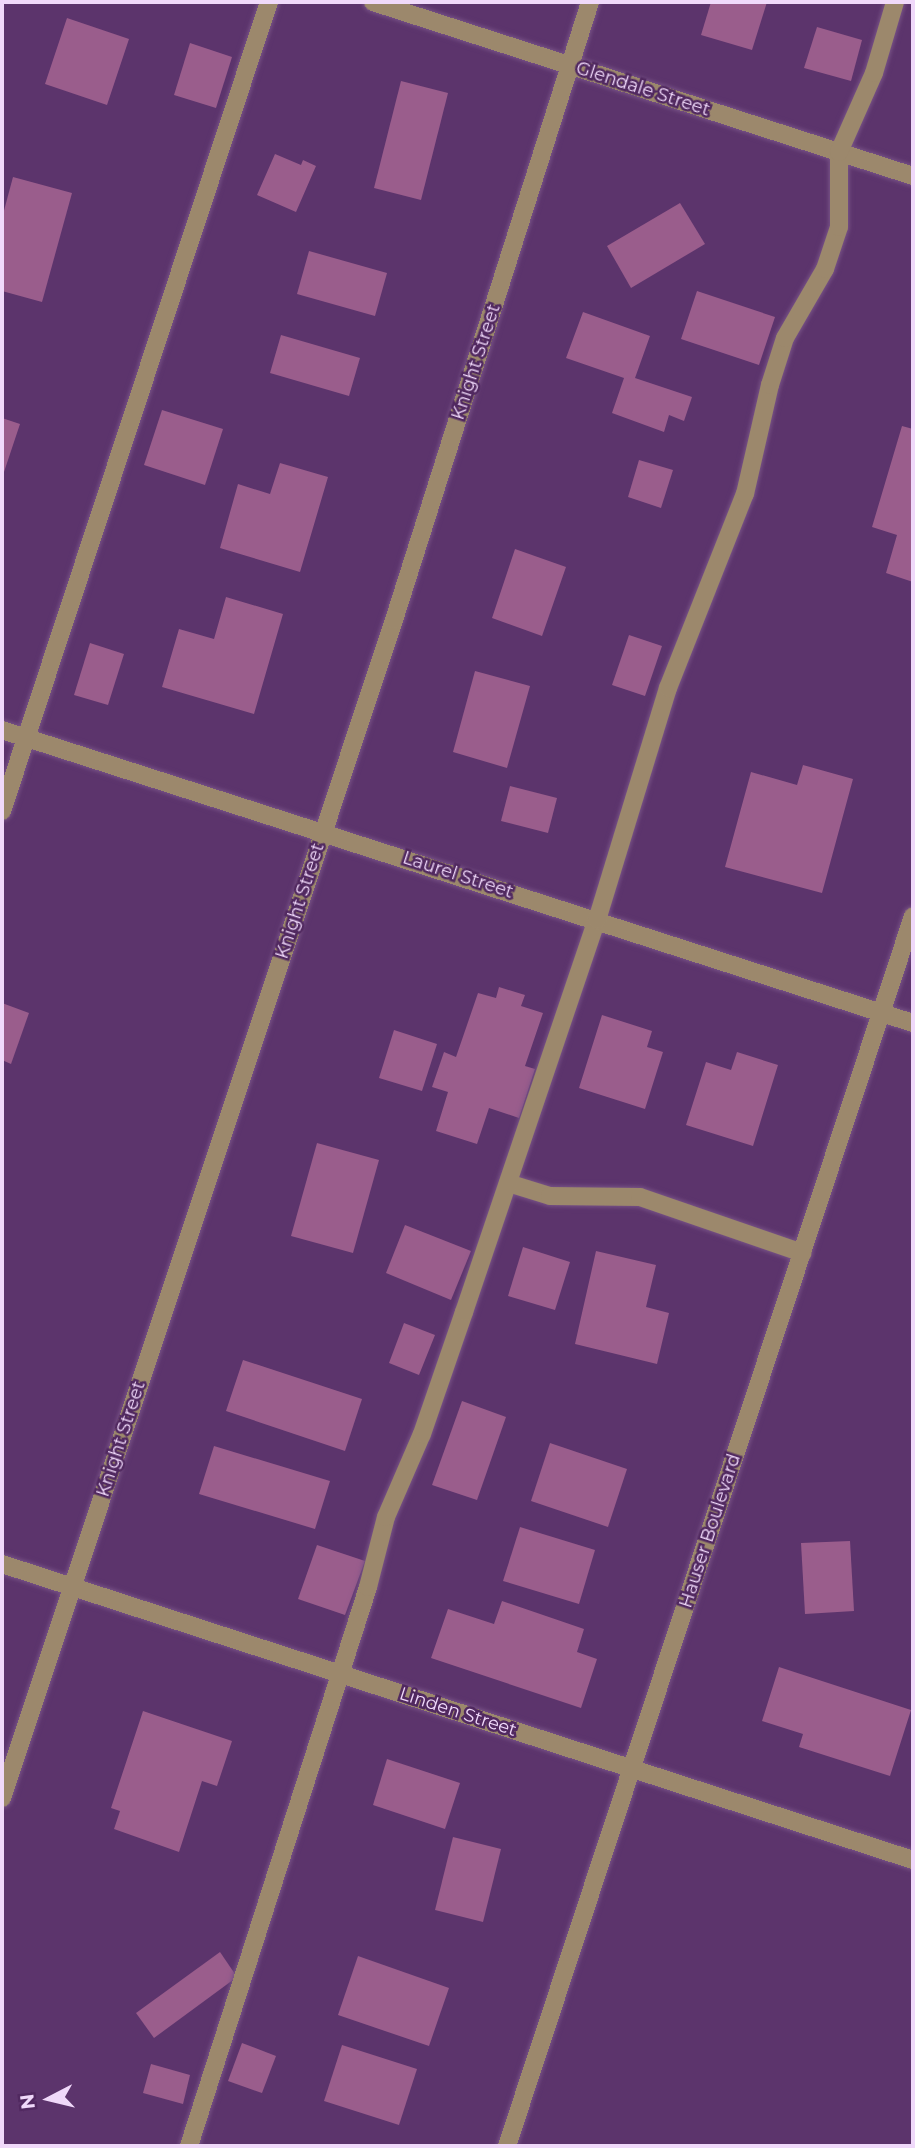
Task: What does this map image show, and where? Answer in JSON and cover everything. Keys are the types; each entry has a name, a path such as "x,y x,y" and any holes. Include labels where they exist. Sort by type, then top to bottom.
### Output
{"street":[{"path":"2,811 269,2"},
{"name":"Glendale Street","path":"373,2 913,176"},
{"name":"Knight Street","path":"2,1798 394,620 590,2"},
{"path":"189,2146 368,1587 386,1517 422,1434 508,1183 597,920 668,688 745,494 770,385 785,338 825,269 839,227 839,152 874,73 895,2"},
{"name":"Laurel Street","path":"2,730 913,1023"},
{"name":"Hauser Boulevard","path":"507,2146 913,916"},
{"path":"508,1183 550,1196 640,1197 803,1253"},
{"name":"Linden Street","path":"2,1564 913,1860"}],"building":[{"path":"711,2 767,2 752,50 701,35"},
{"path":"67,18 129,39 107,105 45,84"},
{"path":"817,27 862,40 851,81 804,68"},
{"path":"190,43 232,57 216,108 174,95"},
{"path":"401,81 448,93 421,200 374,188"},
{"path":"275,154 301,165 303,160 316,166 296,212 257,195"},
{"path":"13,177 72,193 42,302 2,291 2,218"},
{"path":"680,203 705,244 631,288 607,246"},
{"path":"309,251 387,273 375,316 297,294"},
{"path":"697,291 775,317 759,365 681,339"},
{"path":"583,312 650,336 635,378 692,397 684,421 669,415 664,432 612,413 624,378 566,358"},
{"path":"281,335 360,358 349,396 270,373"},
{"path":"162,410 223,429 205,485 144,465"},
{"path":"2,418 20,424 4,472 2,471"},
{"path":"902,426 913,429 913,582 886,573 897,535 872,527"},
{"path":"639,460 673,470 661,508 628,497"},
{"path":"280,463 328,477 300,572 220,548 238,484 270,494"},
{"path":"515,549 566,567 542,636 492,618"},
{"path":"226,597 283,614 254,714 162,687 179,629 214,639"},
{"path":"629,635 662,646 645,696 612,685"},
{"path":"90,643 124,654 108,705 74,695"},
{"path":"475,671 530,686 507,768 453,752"},
{"path":"803,765 853,779 822,893 725,867 751,772 797,785"},
{"path":"510,786 557,798 548,833 501,821"},
{"path":"499,987 525,995 521,1006 543,1013 525,1066 535,1069 519,1118 489,1108 477,1144 436,1131 448,1092 432,1087 444,1052 456,1057 478,993 496,998"},
{"path":"2,1003 29,1013 11,1064 2,1060"},
{"path":"602,1015 652,1031 647,1047 663,1052 645,1109 579,1088"},
{"path":"394,1030 437,1044 422,1091 379,1078"},
{"path":"737,1052 778,1065 753,1146 686,1125 706,1062 731,1070"},
{"path":"317,1143 379,1160 353,1253 291,1236"},
{"path":"405,1225 471,1251 451,1300 386,1273"},
{"path":"523,1247 570,1262 555,1310 508,1296"},
{"path":"596,1251 656,1265 646,1307 669,1313 657,1364 575,1344"},
{"path":"404,1323 435,1335 419,1375 389,1363"},
{"path":"243,1360 362,1399 345,1451 226,1411"},
{"path":"462,1401 506,1417 477,1500 432,1485"},
{"path":"550,1443 627,1469 608,1527 531,1501"},
{"path":"214,1446 330,1481 315,1529 199,1494"},
{"path":"520,1527 595,1550 579,1604 503,1581"},
{"path":"850,1541 854,1611 805,1614 801,1543"},
{"path":"317,1545 365,1561 345,1615 298,1599"},
{"path":"502,1601 584,1629 577,1652 597,1659 581,1708 431,1658 448,1609 494,1624"},
{"path":"779,1667 911,1710 890,1776 799,1747 803,1734 762,1721"},
{"path":"143,1711 232,1741 217,1786 202,1781 179,1852 114,1829 120,1811 111,1808"},
{"path":"387,1759 460,1783 445,1829 373,1805"},
{"path":"453,1837 501,1849 483,1922 435,1910"},
{"path":"220,1952 237,1977 154,2038 136,2013"},
{"path":"358,1956 449,1988 429,2046 338,2015"},
{"path":"242,2043 276,2056 262,2093 228,2081"},
{"path":"342,2045 417,2069 399,2125 324,2101"},
{"path":"151,2064 190,2075 183,2104 143,2093"}]}
